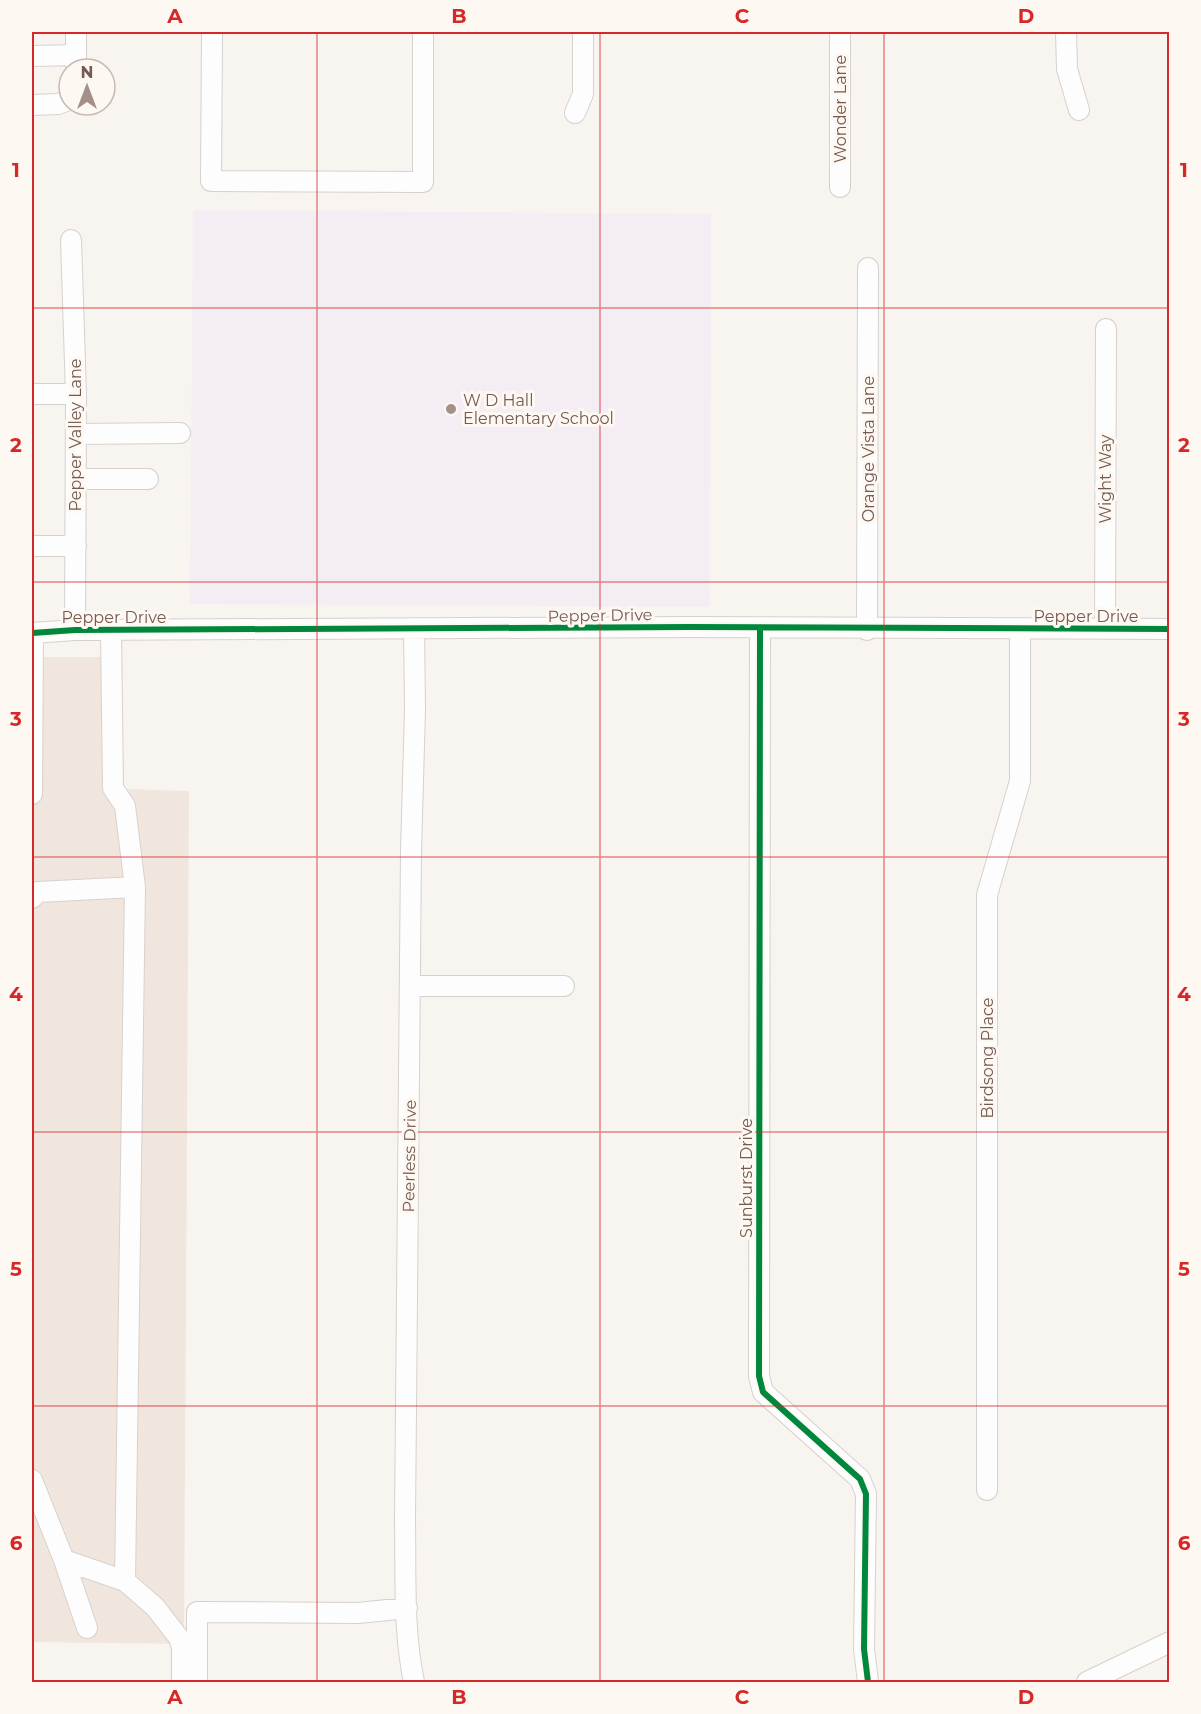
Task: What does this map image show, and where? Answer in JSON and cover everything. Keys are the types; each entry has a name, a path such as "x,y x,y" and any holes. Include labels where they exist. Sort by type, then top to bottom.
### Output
{"street":[{"path":"76,32 76,57"},
{"path":"212,32 211,182 423,182 423,32"},
{"path":"575,113 583,94 584,32"},
{"name":"Wonder Lane","path":"840,32 840,188"},
{"path":"1066,32 1067,69 1079,110"},
{"path":"32,56 57,59"},
{"path":"32,105 57,104"},
{"name":"Pepper Valley Lane","path":"70,240 76,394 75,630"},
{"name":"Orange Vista Lane","path":"867,630 868,268"},
{"name":"Wight Way","path":"1105,630 1106,329"},
{"path":"32,394 76,394"},
{"path":"76,434 180,433"},
{"path":"76,479 148,479"},
{"path":"32,546 76,546"},
{"name":"Sunburst Drive","path":"760,629 759,1376 763,1392 860,1479 866,1494 864,1649 868,1683"},
{"name":"Pepper Drive","path":"32,633 75,630 1170,630"},
{"name":"Peerless Drive","path":"414,630 416,710 411,852 405,1520 410,1667 414,1683"},
{"name":"Birdsong Place","path":"987,1490 987,894 1020,781 1020,630"},
{"path":"111,631 113,788 126,806 135,887 126,1581"},
{"path":"32,633 32,794"},
{"path":"32,898 38,892 135,887"},
{"path":"411,986 564,986"},
{"path":"32,1480 64,1560 87,1628"},
{"path":"64,1560 126,1581 171,1624 182,1648 182,1683"},
{"path":"197,1683 197,1612 358,1613 407,1608"},
{"path":"1087,1683 1170,1642"}],"shaded area":[{"name":"W D Hall Elementary School","path":"193,210 711,214 710,607 190,604"},
{"path":"32,657 121,657 124,789 189,791 184,1644 32,1642"}],"cycle path":[{"path":"32,633 75,630 689,627 1170,629"},
{"path":"760,629 759,1376 763,1392 860,1479 866,1494 864,1649 868,1682"}],"place":[{"name":"W D Hall Elementary School","path":"451,409"}]}
